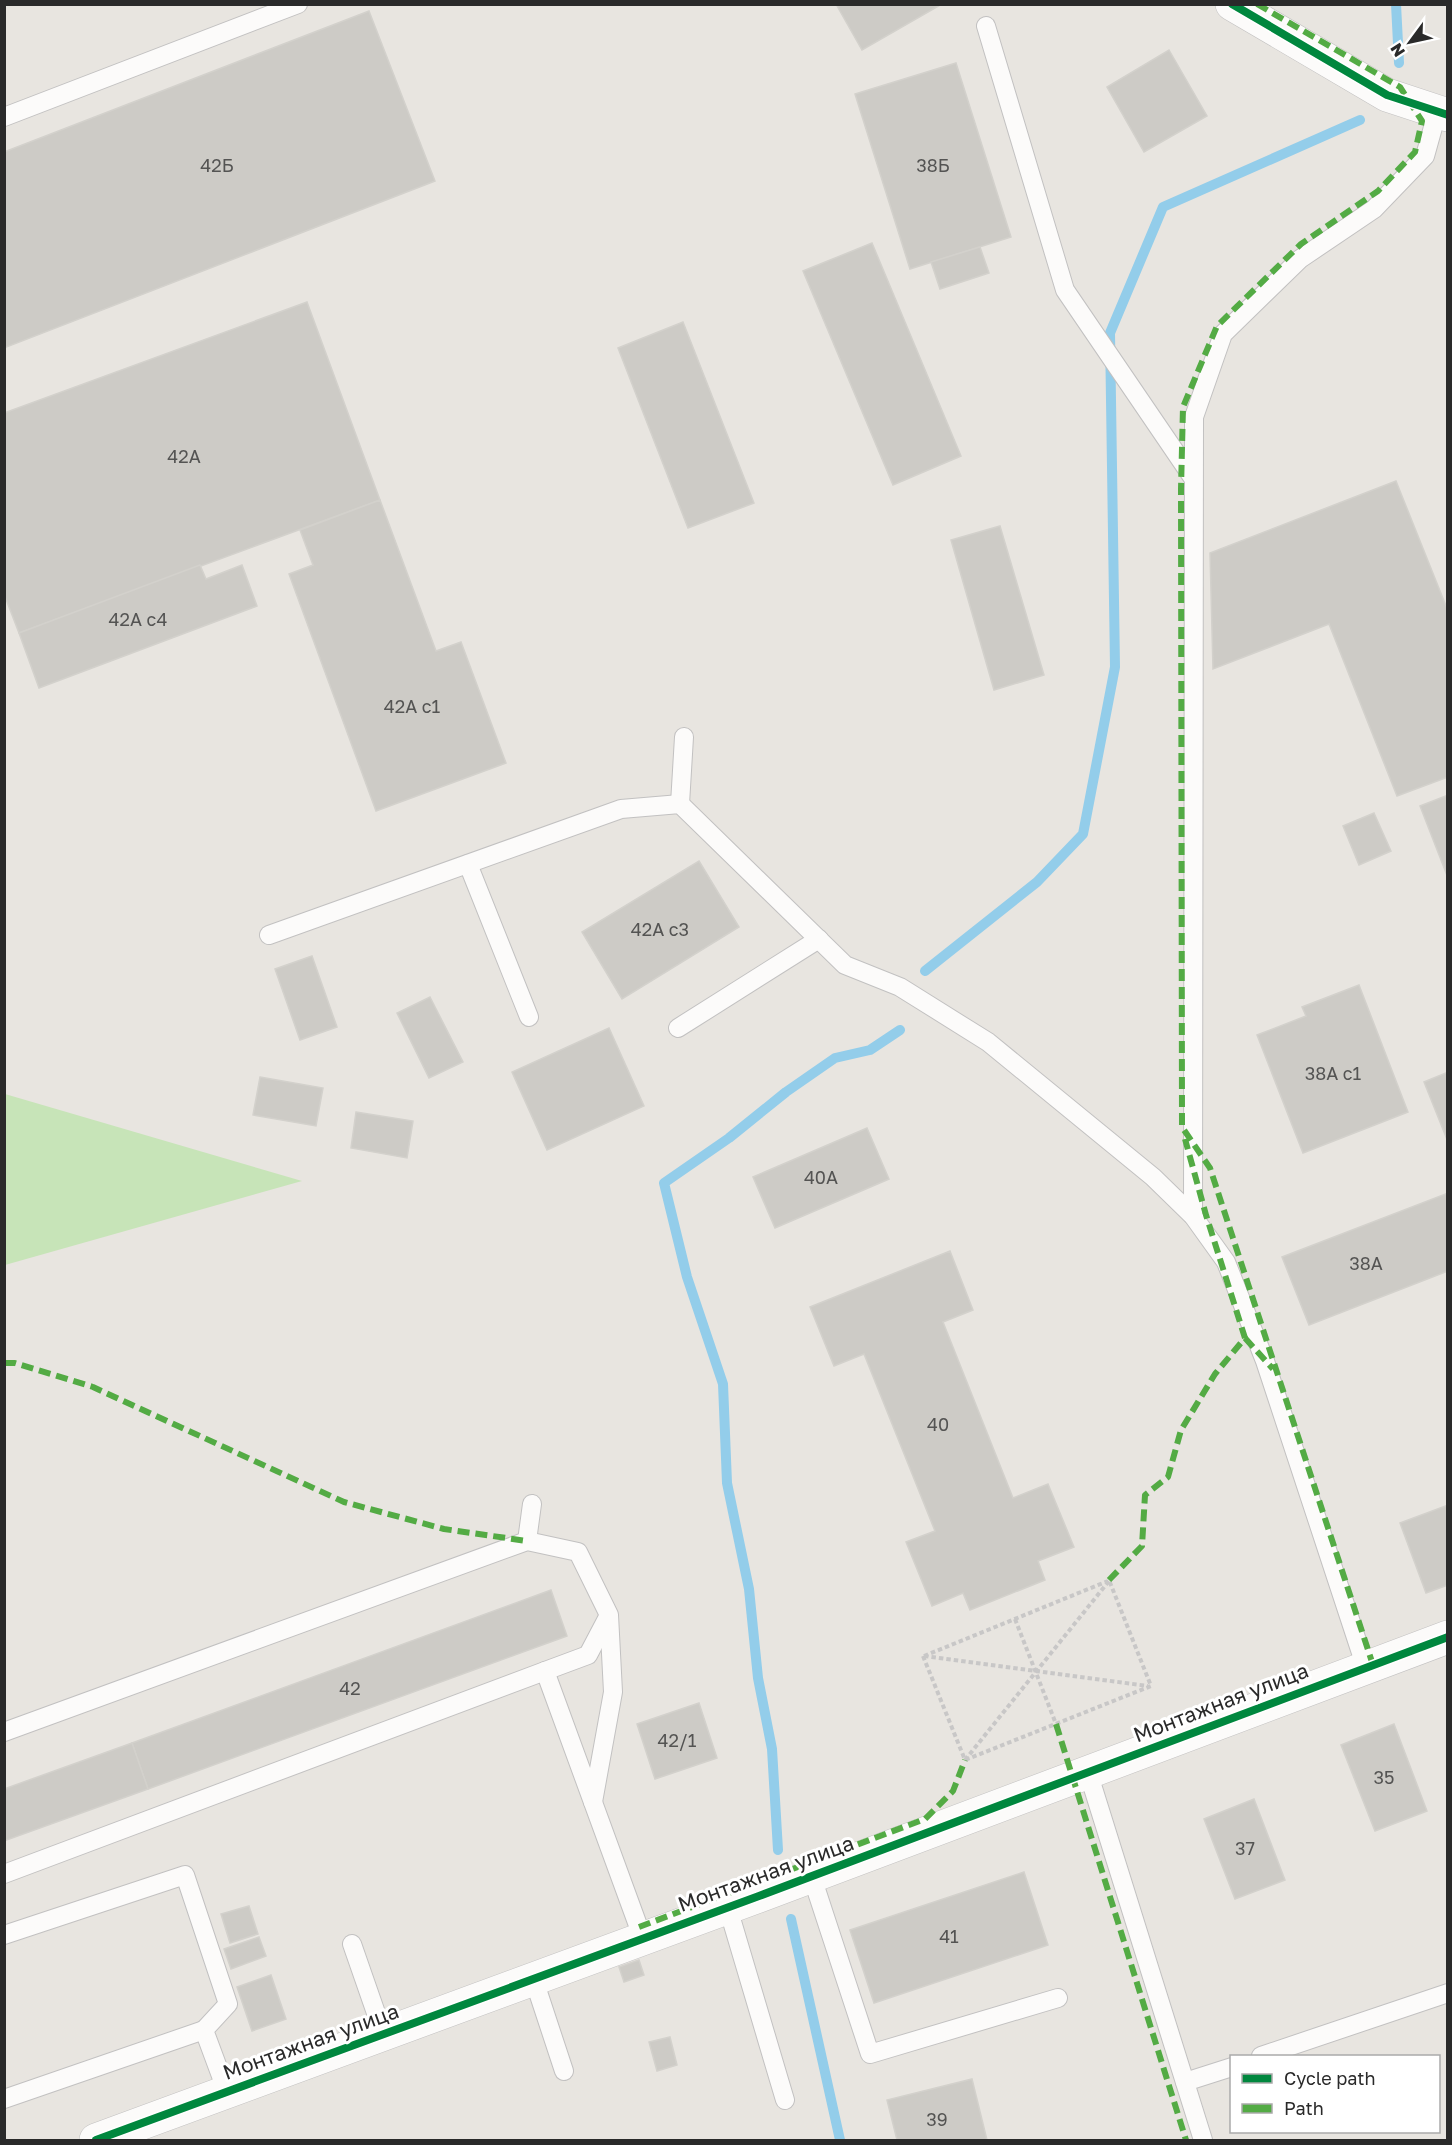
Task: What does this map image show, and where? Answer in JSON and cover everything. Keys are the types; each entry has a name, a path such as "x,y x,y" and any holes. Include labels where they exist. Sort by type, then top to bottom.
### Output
{"street":[{"path":"1232,4 1387,95 1442,114"},
{"name":"Монтажная улица","path":"96,2140 812,1877 1448,1637"}],"lane":[{"path":"4,117 298,4"},
{"path":"986,26 1065,290 1193,478"},
{"path":"1193,1216 1194,417 1223,334 1300,259 1374,209 1382,201 1425,156 1442,114"},
{"path":"680,804 684,737"},
{"path":"269,935 621,809 680,804 845,965 900,987 988,1042 1153,1177 1193,1216 1226,1262 1265,1361 1366,1668"},
{"path":"468,864 529,1017"},
{"path":"678,1028 819,939"},
{"path":"527,1541 532,1504"},
{"path":"4,1732 527,1541 578,1552 609,1616 613,1692 593,1802"},
{"path":"4,1874 588,1655 609,1616"},
{"path":"545,1671 643,1939"},
{"path":"1088,1772 1203,2140"},
{"path":"4,1935 185,1875 228,2004 204,2030 4,2099"},
{"path":"812,1877 870,2054 1058,1998"},
{"path":"728,1908 785,2100"},
{"path":"352,1944 384,2036"},
{"path":"534,1980 564,2071"},
{"path":"1264,2055 1448,1993"},
{"path":"204,2030 227,2092"},
{"path":"1185,2082 1230,2068"}],"path":[{"path":"923,1656 1109,1580"},
{"path":"965,1760 1109,1580"},
{"path":"1109,1580 1151,1686"},
{"path":"1015,1619 1056,1724"},
{"path":"923,1656 1151,1686"},
{"path":"923,1656 965,1760"},
{"path":"965,1760 1151,1686"}],"green space":[{"path":"5,1094 302,1181 5,1265"}],"building":[{"path":"836,4 942,4 862,50"},
{"path":"369,11 435,181 4,348 4,152"},
{"path":"1169,50 1207,116 1144,152 1107,87"},
{"path":"956,63 1011,237 910,269 855,94"},
{"path":"872,243 961,456 893,485 803,271"},
{"path":"980,247 989,273 940,289 931,262"},
{"path":"307,302 380,500 19,633 4,594 4,413"},
{"path":"683,322 754,503 688,528 618,348"},
{"path":"1396,481 1448,611 1448,777 1397,796 1329,624 1213,669 1210,553"},
{"path":"380,500 436,651 461,642 506,763 376,811 289,574 313,565 300,530"},
{"path":"1000,526 1044,675 994,690 951,540"},
{"path":"200,565 206,579 242,565 257,606 39,688 19,633"},
{"path":"1448,795 1448,878 1420,806"},
{"path":"1374,813 1391,851 1359,865 1343,826"},
{"path":"699,861 739,927 622,999 582,932"},
{"path":"312,956 337,1027 300,1040 275,969"},
{"path":"1359,985 1408,1112 1303,1153 1257,1035 1306,1016 1302,1007"},
{"path":"430,997 463,1062 429,1078 397,1013"},
{"path":"609,1028 644,1106 547,1150 512,1072"},
{"path":"1448,1072 1448,1142 1424,1082"},
{"path":"260,1077 323,1088 316,1126 253,1115"},
{"path":"356,1112 413,1121 407,1158 351,1148"},
{"path":"867,1128 889,1179 775,1228 753,1177"},
{"path":"1448,1193 1448,1271 1309,1325 1282,1257"},
{"path":"950,1251 973,1310 943,1322 1013,1498 1048,1484 1074,1547 1038,1561 1045,1580 970,1610 963,1593 932,1606 906,1542 935,1531 864,1354 834,1366 810,1307"},
{"path":"1448,1505 1448,1585 1426,1593 1400,1523"},
{"path":"551,1590 567,1636 148,1789 132,1743"},
{"path":"699,1703 717,1758 655,1779 637,1724"},
{"path":"1394,1724 1427,1811 1375,1831 1341,1745"},
{"path":"132,1743 148,1789 4,1841 4,1789"},
{"path":"1254,1799 1285,1880 1235,1899 1204,1819"},
{"path":"1024,1872 1048,1945 874,2003 850,1930"},
{"path":"249,1906 258,1934 230,1943 221,1914"},
{"path":"259,1937 266,1956 231,1969 224,1949"},
{"path":"639,1960 644,1975 624,1982 619,1967"},
{"path":"271,1975 286,2019 252,2031 237,1987"},
{"path":"670,2037 677,2065 657,2071 649,2042"},
{"path":"972,2079 987,2140 897,2140 887,2100"}],"waterway":[{"path":"1396,4 1399,63"},
{"path":"925,971 1037,882 1083,834 1115,667 1110,333 1163,207 1360,120"},
{"path":"778,1850 772,1749 758,1678 749,1589 727,1483 723,1384 687,1277 664,1183 729,1138 786,1092 835,1058 870,1050 900,1030"},
{"path":"791,1919 840,2140"}],"marked path":[{"path":"1257,4 1400,87 1422,121 1415,152 1378,191 1301,244 1217,326 1183,407 1181,489 1182,1127 1210,1168 1373,1665"},
{"path":"1109,1580 1142,1546 1145,1495 1168,1477 1181,1430 1215,1374 1245,1338 1206,1215 1185,1139"},
{"path":"1245,1338 1273,1369"},
{"path":"4,1363 15,1363 93,1387 344,1502 444,1529 527,1541"},
{"path":"1056,1724 1186,2140"},
{"path":"639,1927 925,1819 953,1791 965,1760"}],"cycle path":[{"path":"1232,4 1387,95 1448,115"},
{"path":"96,2140 759,1896 1448,1637"}]}
